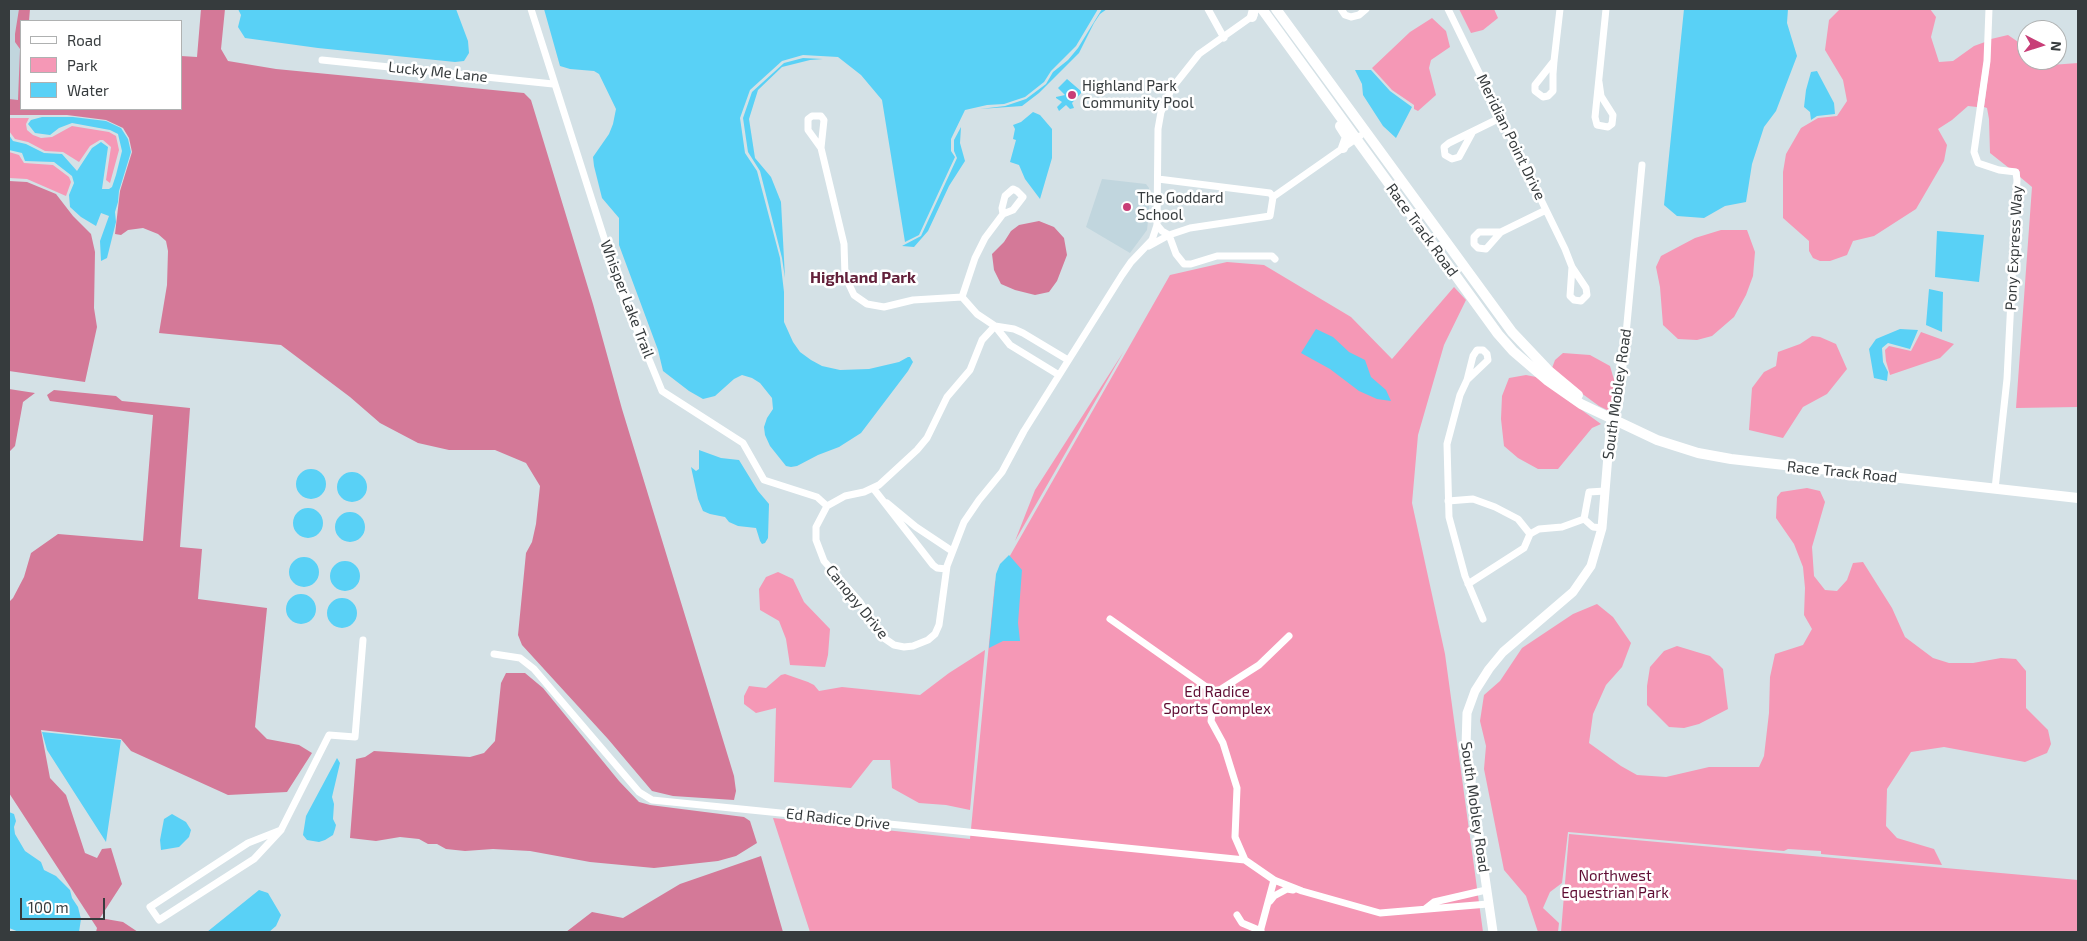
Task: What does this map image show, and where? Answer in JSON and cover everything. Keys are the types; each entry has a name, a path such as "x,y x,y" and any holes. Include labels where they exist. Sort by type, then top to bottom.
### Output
{"main road":[{"name":"Race Track Road","path":"1263,9 1498,334 1548,382 1581,404 1611,420 1674,446 1731,460 2078,498"},
{"name":"Race Track Road","path":"1276,9 1512,332 1548,370 1611,420"},
{"path":"1305,68 1313,89 1346,134 1347,141 1343,148"},
{"path":"1356,139 1371,147 1424,220 1437,229"},
{"path":"1463,287 1473,279"}],"street":[{"name":"Whisper Lake Trail","path":"531,9 621,291 662,390 743,443 764,480 817,497 827,506"},
{"path":"1208,9 1224,38"},
{"path":"1263,9 1253,13 1224,38 1199,54 1172,88 1164,104 1158,129 1157,225 1169,235 1176,254 1184,264 1191,264 1216,256 1272,256 1275,259"},
{"path":"1341,9 1346,15 1351,17 1359,15 1366,9"},
{"name":"Meridian Point Drive","path":"1448,9 1572,267"},
{"path":"1554,61 1536,85 1535,92 1539,96 1548,96 1553,91 1554,61 1560,9"},
{"path":"1599,82 1602,96 1613,115 1612,124 1605,128 1600,127 1595,122 1606,9"},
{"name":"Pony Express Way","path":"1989,9 1987,61 1974,152 1978,163 1998,170 2016,172 2017,180 2007,379 1995,489"},
{"name":"Lucky Me Lane","path":"322,60 554,84"},
{"path":"1472,133 1500,118"},
{"path":"1158,178 1270,193 1273,197 1366,132"},
{"path":"821,148 844,244 846,276 854,295 867,304 884,306 912,300 962,297"},
{"name":"South Mobley Road","path":"1493,932 1466,747 1468,714 1475,691 1489,669 1499,657 1573,592 1591,566 1602,528 1611,420 1619,408 1642,165"},
{"name":"Canopy Drive","path":"1146,247 1169,235 1190,228 1270,216 1273,197"},
{"path":"1501,232 1546,210"},
{"path":"962,297 975,258 985,238 1003,214"},
{"name":"Canopy Drive","path":"827,506 816,527 816,540 824,561 860,602 882,636 894,645 904,647 913,646 928,640 935,634 939,625 946,568 964,522 1002,472 1024,432 1126,268 1152,240 1157,225"},
{"path":"962,297 977,314 995,326 1010,345 1059,376"},
{"path":"827,506 846,496 873,488 892,475 917,450 927,438 947,398 970,370 982,340 995,326"},
{"path":"995,326 1014,329 1023,333 1068,360"},
{"path":"1467,380 1460,395 1447,444 1449,517 1468,584 1483,619"},
{"path":"873,488 933,565 937,568 946,568"},
{"path":"1584,519 1589,492 1606,491"},
{"path":"1448,501 1473,499 1495,507 1518,519 1530,534"},
{"path":"885,501 916,527 952,551"},
{"path":"1468,584 1524,548 1530,534 1539,530 1562,527 1584,519"},
{"path":"1584,519 1593,526 1602,528"},
{"path":"1110,618 1215,693"},
{"path":"1245,860 1235,837 1237,788 1223,743 1211,721 1215,693 1259,665 1289,636"},
{"path":"281,830 248,843 150,906 159,920 254,859 281,830 329,735 355,737 363,640"},
{"name":"Ed Radice Drive","path":"494,654 520,658 534,668 639,792 652,800 1245,860 1274,880 1302,891 1380,914 1488,904"},
{"path":"1237,915 1242,923 1260,932 1274,880"},
{"path":"1268,903 1274,896 1287,889 1302,891"},
{"path":"1424,909 1434,902 1486,890"}],"shaded area":[{"path":"9,9 29,9 20,20 20,101 9,100"},
{"path":"19,9 30,9 29,20 20,20 20,49 15,42"},
{"path":"201,9 225,9 221,49 228,61 276,69 524,93 531,100 593,304 622,409 734,776 736,791 734,800 673,796 652,791 608,739 522,645 518,635 526,553 532,542 536,524 540,486 526,463 495,450 449,450 418,443 380,423 350,397 281,345 159,333 167,285 168,251 166,241 158,234 143,228 128,230 121,235 115,234 120,191 132,152 129,138 123,128 106,120 67,115 9,115 9,99 18,100 20,49 20,110 182,110 182,56 197,57"},
{"path":"1102,179 1146,184 1149,188 1147,230 1130,253 1086,227"},
{"path":"9,181 27,182 56,194 73,216 91,234 95,252 94,308 97,327 85,382 9,371"},
{"path":"1039,221 1054,227 1064,238 1067,255 1057,281 1049,292 1035,295 1001,284 994,270 992,254 1004,242 1011,231 1019,225"},
{"path":"9,389 35,393 23,402 15,446 9,452"},
{"path":"54,390 116,396 122,401 190,408 180,547 202,549 198,599 267,608 255,727 267,739 299,745 312,753 287,792 228,795 131,751 121,739 41,730 50,778 66,795 85,853 97,858 102,849 111,848 122,884 100,918 123,922 138,932 96,932 97,928 9,793 9,602 24,577 31,553 58,534 143,541 153,415 50,401 47,395"},
{"path":"506,673 525,673 543,688 619,781 639,802 744,817 750,821 757,843 736,856 718,861 654,868 590,862 530,851 493,849 465,851 446,849 437,844 428,844 419,839 400,837 376,841 350,838 356,759 365,757 374,751 470,757 484,753 495,741 501,683"},
{"path":"761,856 783,932 566,932 592,912 623,918 680,884"}],"green space":[{"path":"1459,9 1494,9 1498,18 1483,30 1471,33"},
{"path":"1840,9 1930,9 1936,17 1931,37 1939,62 1953,61 1974,46 1985,42 1984,61 1977,107 1968,106 1938,129 1947,145 1944,161 1916,209 1874,236 1853,241 1847,255 1830,261 1820,261 1813,258 1809,251 1809,241 1783,218 1783,172 1786,154 1801,128 1818,118 1837,116 1847,101 1843,80 1825,50 1829,20"},
{"path":"1432,18 1446,31 1450,47 1431,60 1429,68 1436,95 1418,111 1414,109 1414,105 1392,90 1372,68 1410,32"},
{"path":"2008,35 2017,41 2017,70 2067,70 2067,64 2078,63 2078,407 2016,408 2032,187 2020,177 2020,172 2017,169 2009,168 1990,153 1989,119 1987,108 1984,107 1991,39"},
{"path":"9,118 29,118 26,124 27,130 41,138 52,137 72,126 109,132 116,136 119,150 110,183 106,180 111,147 103,140 90,146 79,162 63,152 45,151 28,142 15,139 9,131"},
{"path":"9,152 19,155 24,163 53,165 69,177 71,182 66,196 27,179 9,178"},
{"path":"1721,230 1747,230 1755,252 1753,276 1746,295 1734,317 1712,336 1697,340 1678,339 1663,325 1660,287 1656,267 1661,256 1695,238"},
{"name":"Ed Radice Sports Complex","path":"1227,262 1264,265 1351,317 1392,359 1454,287 1466,300 1444,345 1418,435 1412,503 1445,654 1483,932 810,932 773,818 970,839 995,582 1170,275"},
{"path":"1921,332 1954,344 1940,358 1890,375 1885,350 1889,346 1911,351"},
{"path":"1812,336 1820,337 1836,344 1847,369 1827,394 1803,407 1783,438 1749,430 1752,388 1764,372 1776,366 1778,352 1800,344"},
{"path":"1124,351 1015,541 1035,490"},
{"path":"1563,353 1590,355 1610,366 1615,383 1614,410 1609,411 1599,406 1573,387 1552,368 1555,360"},
{"path":"1526,375 1536,377 1601,424 1592,428 1558,469 1538,469 1518,458 1504,446 1501,419 1502,396 1509,378"},
{"path":"1807,488 1820,491 1825,502 1812,547 1814,576 1825,590 1837,591 1847,580 1853,563 1863,562 1892,608 1905,637 1933,658 1949,663 1973,663 2001,658 2016,659 2026,671 2026,708 2048,730 2051,744 2047,753 2025,762 1944,747 1911,752 1887,789 1886,826 1897,838 1934,849 1942,865 1821,854 1821,851 1788,849 1784,851 1568,832 1562,883 1550,892 1543,908 1559,923 1558,932 1538,932 1526,896 1504,870 1484,769 1486,746 1480,721 1484,695 1500,681 1522,648 1573,614 1597,604 1613,617 1631,643 1622,667 1606,685 1593,714 1589,743 1637,775 1666,777 1709,767 1759,767 1764,756 1769,713 1770,677 1775,654 1803,645 1812,629 1804,615 1805,588 1803,567 1794,544 1776,518 1777,497 1781,492"},
{"path":"778,572 793,579 804,602 830,629 825,667 790,665 786,639 779,621 760,610 759,589 766,577"},
{"path":"1677,646 1710,656 1723,669 1728,709 1699,724 1684,728 1669,727 1647,705 1650,667 1664,651"},
{"path":"985,650 970,810 946,805 919,803 892,788 890,760 873,760 851,788 774,782 776,708 756,713 744,704 744,696 749,686 766,688 781,675 785,674 814,685 819,691 842,687 920,695 949,673"},
{"name":"Northwest Equestrian Park","path":"1569,834 2078,880 2078,932 1561,932"}],"water":[{"path":"238,9 456,9 468,41 469,53 464,61 455,62 318,48 245,38 238,27 241,15"},
{"path":"544,9 1098,9 1076,46 1051,71 1044,82 1025,97 1004,104 987,105 965,110 951,139 951,151 955,157 919,235 905,242 882,100 861,75 838,57 803,55 782,61 750,90 740,118 745,153 757,171 780,258 784,292 784,322 793,342 800,352 811,360 822,366 840,370 869,369 899,362 908,357 913,362 861,433 839,447 791,467 786,466 770,446 765,435 764,427 773,409 772,398 760,383 742,375 734,379 715,396 703,399 663,371 658,350 619,245 619,218 602,198 594,166 593,157 609,134 616,109 599,74 594,71 570,69 560,66"},
{"path":"1102,9 1107,9 1100,14 1094,23 1079,53 1039,93 1022,106 980,109 1005,106 1026,99 1046,84 1053,72 1068,60 1078,48"},
{"path":"1684,9 1788,9 1787,23 1797,56 1776,111 1764,127 1752,164 1746,202 1725,206 1704,218 1677,216 1664,205"},
{"path":"803,58 823,59 810,60 782,67 758,90 749,119 755,158 771,177 781,202 785,278 782,258 760,171 748,152 743,118 752,92 784,63"},
{"path":"1355,70 1371,70 1390,91 1412,107 1396,138 1383,126 1363,95 1362,84"},
{"path":"1817,71 1834,103 1835,114 1817,116 1811,120 1810,112 1804,107 1806,90 1811,72"},
{"name":"Highland Park Community Pool","path":"1067,79 1082,92 1072,103 1074,108 1070,109 1066,105 1059,111 1057,107 1062,102 1056,97 1065,95 1058,88"},
{"path":"1033,112 1040,115 1052,129 1052,158 1040,199 1025,179 1019,165 1010,162 1016,140 1013,139 1015,129 1013,125 1021,122"},
{"path":"42,117 73,117 106,121 121,128 128,139 131,152 119,191 115,212 116,222 107,258 101,261 100,241 109,216 101,213 96,226 81,217 70,207 69,195 74,183 72,176 54,162 25,161 22,153 9,150 9,135 13,141 26,144 44,153 62,154 77,171 92,148 101,142 108,147 102,189 109,189 112,187 122,151 118,134 110,130 72,123 59,128 50,135 35,133 28,124 31,120"},
{"path":"961,127 960,143 965,161 949,186 928,231 914,247 902,246 921,236 957,158 954,151 954,140"},
{"path":"1937,231 1984,235 1979,282 1935,277"},
{"path":"1929,289 1943,292 1942,332 1926,325"},
{"path":"1316,329 1333,337 1349,352 1365,360 1371,377 1386,390 1391,401 1377,399 1359,391 1330,369 1301,353"},
{"path":"1900,329 1918,330 1910,349 1888,343 1882,348 1883,362 1888,372 1887,381 1874,378 1869,349 1876,339"},
{"path":"699,450 721,458 739,460 758,491 769,504 768,538 765,543 762,544 760,541 756,528 738,526 729,522 725,517 703,511 698,499 691,467 696,471 699,469"},
{"path":"311,469 322,473 326,484 322,495 311,499 300,495 296,484 300,473"},
{"path":"352,472 363,476 367,487 363,498 352,502 341,498 337,487 341,476"},
{"path":"308,508 319,512 323,523 319,534 308,538 297,534 293,523 297,512"},
{"path":"350,512 361,516 365,527 361,538 350,542 339,538 335,527 339,516"},
{"path":"1009,555 1022,570 1018,623 1020,641 1003,641 989,648 996,574 1000,564"},
{"path":"304,557 315,561 319,572 315,583 304,587 293,583 289,572 293,561"},
{"path":"345,561 356,565 360,576 356,587 345,591 334,587 330,576 334,565"},
{"path":"301,594 312,598 316,609 312,620 301,624 290,620 286,609 290,598"},
{"path":"342,598 353,602 357,613 353,624 342,628 331,624 327,613 331,602"},
{"path":"42,732 121,740 106,842 47,750"},
{"path":"337,758 340,763 332,797 334,804 333,819 336,825 333,835 319,842 307,840 303,835 306,816"},
{"path":"9,812 14,814 16,821 14,827 15,834 25,851 41,862 44,870 56,876 70,890 81,919 79,932 19,932 9,928"},
{"path":"172,814 186,822 191,830 189,837 179,847 161,850 160,840 164,819"},
{"path":"259,890 268,893 281,915 276,926 269,932 207,932"}],"place":[{"name":"Highland Park Community Pool","path":"1072,95"},
{"name":"The Goddard School","path":"1127,207"}],"district":[{"name":"Highland Park","path":"863,278"}]}
